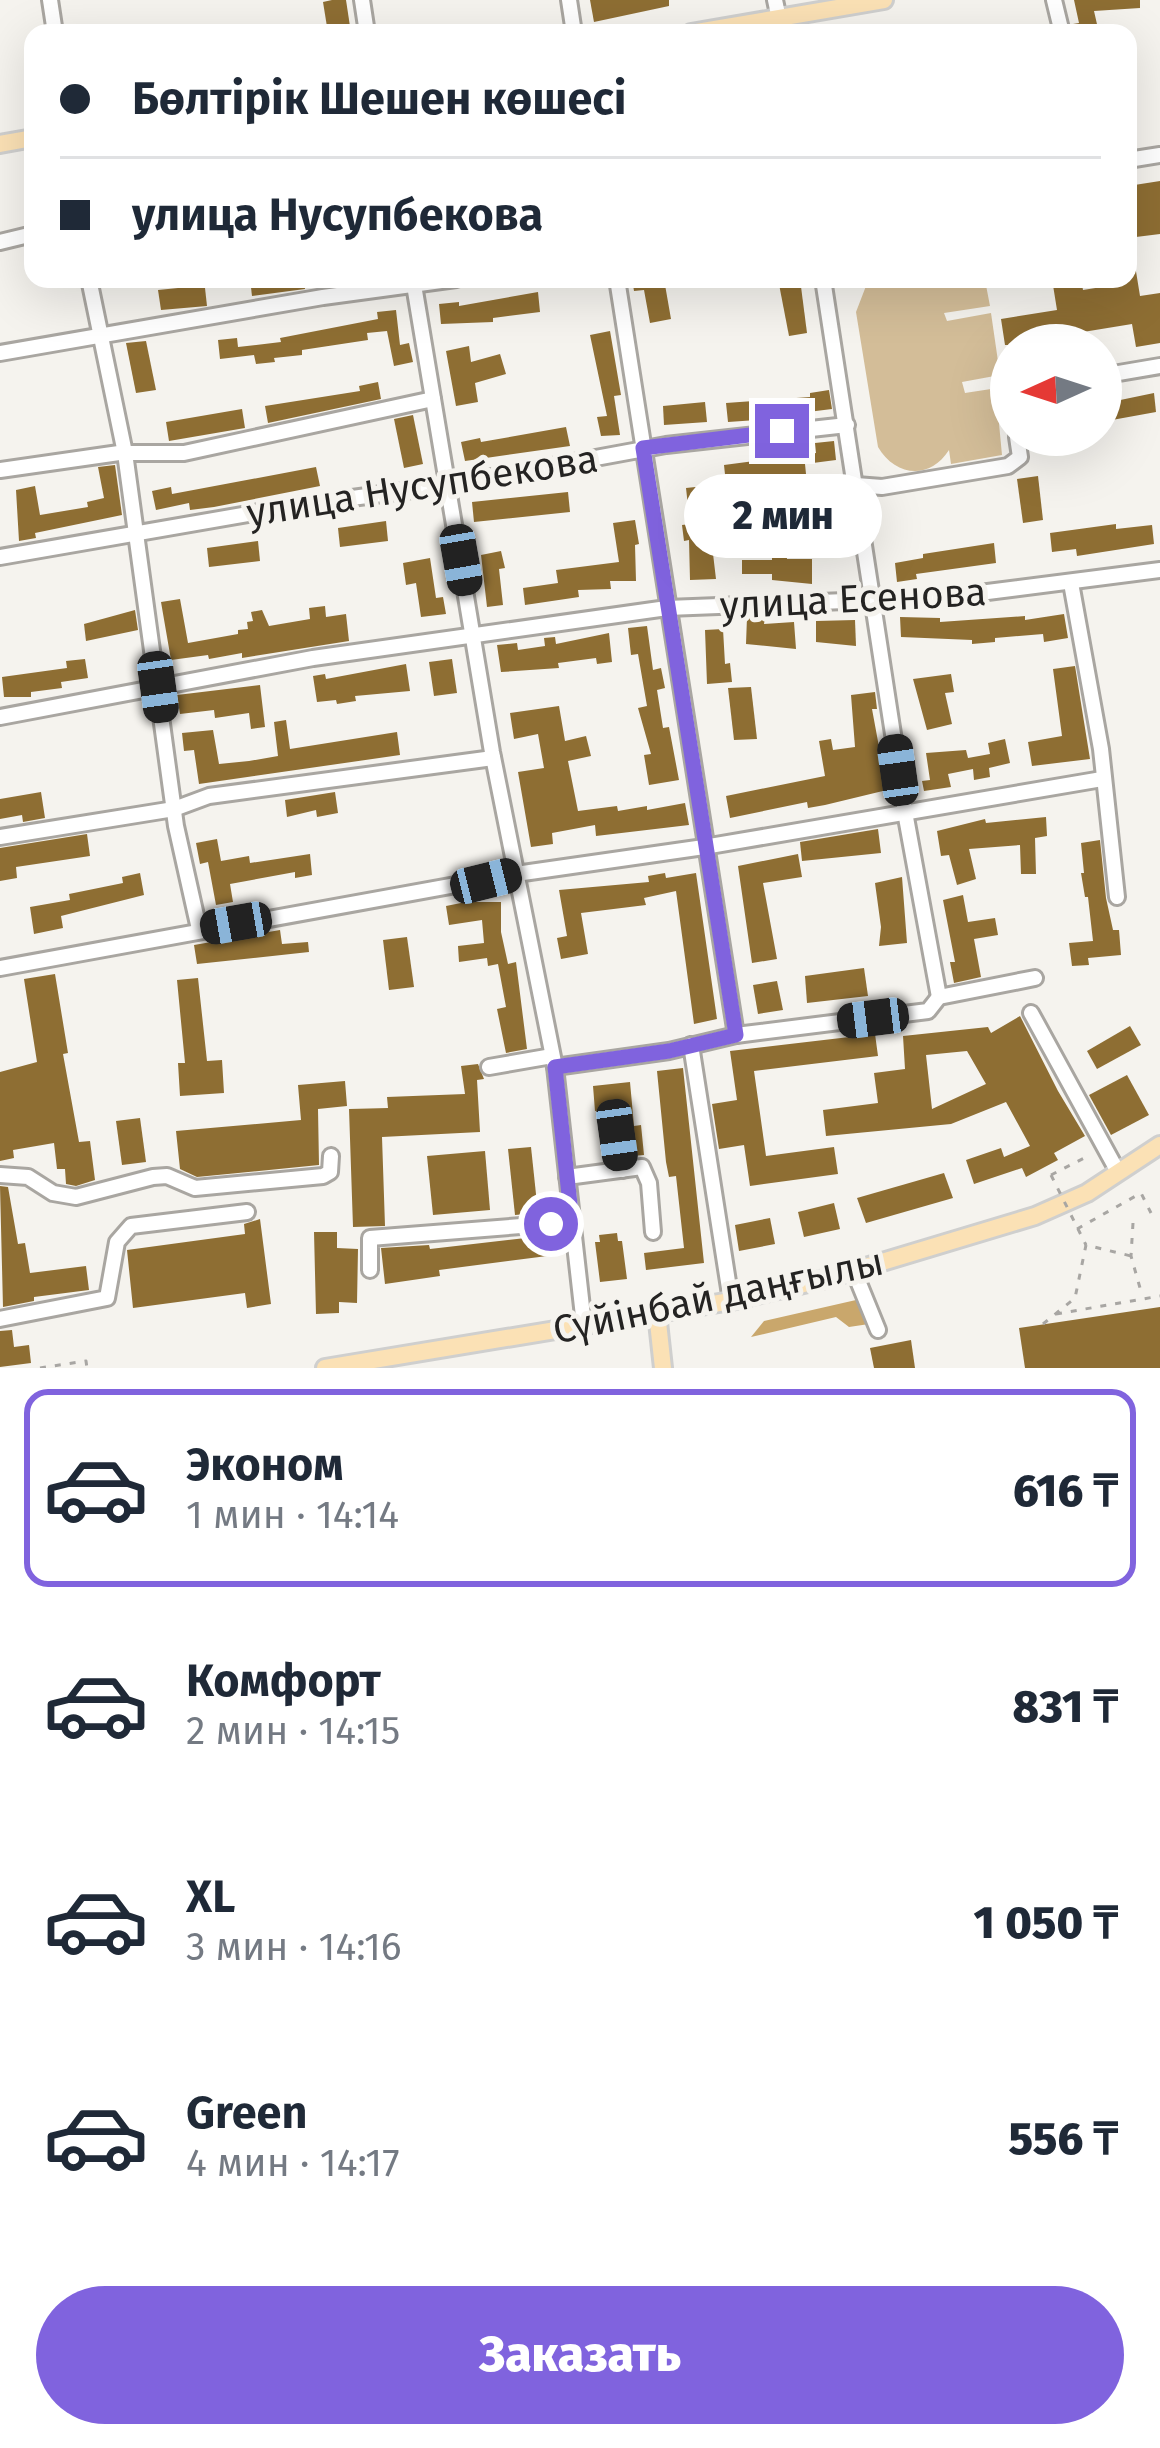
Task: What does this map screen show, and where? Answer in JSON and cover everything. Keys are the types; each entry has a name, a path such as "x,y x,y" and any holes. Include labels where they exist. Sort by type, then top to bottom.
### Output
{"main road":[{"path":"740,24 884,0"},
{"name":"Сүйінбай даңғылы","path":"325,1368 731,1301 854,1271 1017,1222 1087,1192 1160,1145"},
{"path":"657,1313 663,1368"}],"street":[{"path":"90,288 124,453 174,809 199,929"},
{"path":"0,353 378,288"},
{"path":"414,288 493,758 554,1062 584,1324"},
{"path":"618,288 736,1035"},
{"path":"824,288 905,812 939,997"},
{"path":"1122,372 1160,366"},
{"path":"0,470 124,453 184,453 433,398"},
{"name":"улица Нусупбекова","path":"0,556 449,485 643,448 847,425"},
{"path":"856,485 882,487 1008,466 1020,456"},
{"name":"улица Есенова","path":"0,717 313,658 668,608 874,602 1160,570"},
{"path":"1071,583 1101,749 1117,897"},
{"path":"0,837 174,809 209,796 493,758"},
{"path":"0,968 516,874 704,847 1102,778"},
{"path":"489,1067 692,1046 736,1035 928,1011 939,997 1035,977"},
{"path":"1031,1013 1118,1172"},
{"path":"692,1046 731,1301"},
{"path":"617,1135 622,1169"},
{"path":"0,1175 28,1177 53,1193 94,1196 153,1177 167,1176 195,1188 323,1176 330,1172 331,1156"},
{"path":"567,1178 642,1167 649,1183 653,1232"},
{"path":"0,1319 107,1298 116,1242 131,1226 247,1213"},
{"path":"370,1270 370,1238 572,1222"},
{"path":"854,1271 878,1330"}],"path":[{"path":"1042,1324 1075,1298 1086,1245 1051,1175 1090,1155"},
{"path":"1077,1229 1141,1192 1151,1213"},
{"path":"1133,1223 1132,1256 1140,1288"},
{"path":"1086,1245 1132,1256"},
{"path":"1054,1315 1160,1296"},
{"path":"40,1368 87,1365"}],"shaded area":[{"path":"865,288 987,288 990,306 944,313 947,321 991,313 990,377 962,382 965,393 990,389 990,456 996,456 951,464 949,450 932,467 912,471 893,464 878,447 856,312"},
{"path":"856,1300 869,1324 849,1327 836,1317 751,1337 764,1321"}],"building":[{"path":"346,0 350,24 327,24 323,2"},
{"path":"590,0 669,0 669,6 594,22"},
{"path":"1074,0 1140,0 1140,8 1094,11 1097,24 1073,24 1079,23"},
{"path":"1160,181 1160,234 1137,237 1137,185"},
{"path":"1137,278 1140,296 1160,293 1160,343 1136,347 1132,324 1002,324 1001,319 1057,310 1053,288 1137,288"},
{"path":"205,288 207,306 161,310 158,290"},
{"path":"251,288 305,288 305,289 252,296"},
{"path":"634,288 666,288 671,319 650,323 644,290"},
{"path":"780,288 801,288 807,333 789,336"},
{"path":"538,292 540,312 493,318 493,322 441,324 439,304 459,302 459,306"},
{"path":"396,310 400,345 409,343 413,362 394,366 387,331 367,333 368,340 302,350 302,355 274,358 275,362 256,364 254,355 220,359 218,340 237,338 238,347 281,342 280,338 378,319 377,312"},
{"path":"610,331 621,395 614,396 620,435 601,436 597,417 607,416 590,335"},
{"path":"146,341 156,390 136,393 126,343"},
{"path":"469,346 471,362 500,354 506,374 475,383 478,402 456,406 446,351"},
{"path":"378,382 381,399 268,423 265,406 360,391 359,386"},
{"path":"829,390 832,409 800,413 801,417 728,422 726,403 810,397 810,393"},
{"path":"1154,393 1156,412 1122,418 1122,400"},
{"path":"705,402 707,422 664,425 663,406"},
{"path":"242,409 245,428 169,441 166,422"},
{"path":"413,415 423,464 404,468 394,419"},
{"path":"566,427 570,446 465,461 461,442"},
{"path":"834,441 836,460 805,464 806,474 726,484 724,465 816,453 815,443"},
{"path":"115,465 122,515 35,533 36,538 19,541 16,490 35,486 40,515 88,507 87,502 104,498 98,467"},
{"path":"316,467 320,486 214,507 190,510 189,503 156,510 152,491 171,487 172,494"},
{"path":"1038,476 1043,520 1023,523 1017,479"},
{"path":"705,486 716,579 690,580 689,540 684,541 682,525 690,524 686,488"},
{"path":"568,492 570,512 474,522 472,502"},
{"path":"635,520 639,544 635,545 636,581 610,581 611,589 578,590 579,597 525,605 523,588 558,583 556,570 619,562 613,523"},
{"path":"386,521 388,541 340,547 338,528"},
{"path":"1116,524 1116,529 1152,525 1154,544 1077,556 1076,549 1052,552 1050,533"},
{"path":"258,541 260,561 209,567 207,548"},
{"path":"994,543 996,563 916,574 917,579 897,582 895,563"},
{"path":"772,549 786,549 787,559 812,559 812,584 772,580 772,574 742,574 742,560 772,560"},
{"path":"501,551 503,605 487,607 481,555"},
{"path":"430,558 436,598 443,597 446,614 421,617 416,583 406,585 403,563"},
{"path":"180,599 188,643 238,634 253,621 251,612 262,610 269,626 310,619 309,608 325,606 326,617 346,614 349,641 242,658 242,653 171,660 161,602"},
{"path":"135,610 138,630 86,641 84,624"},
{"path":"1064,614 1068,638 1044,642 1043,634 972,644 972,640 901,637 900,617 940,618 940,622"},
{"path":"747,617 765,618 764,624 794,622 796,649 746,644"},
{"path":"855,620 856,646 816,642 816,621"},
{"path":"647,626 653,670 661,668 665,688 657,690 663,728 669,727 679,780 649,785 644,755 651,754 638,708 647,706 628,628"},
{"path":"723,629 725,664 730,663 732,682 707,684 705,630"},
{"path":"609,633 612,662 597,664 596,658 558,663 559,668 501,672 497,645 517,643 518,650 545,646 544,638 555,637 556,644"},
{"path":"85,659 88,678 31,692 31,697 4,697 2,677 67,668 66,661"},
{"path":"452,659 457,693 434,696 429,662"},
{"path":"406,664 410,691 355,696 356,701 337,704 336,700 317,702 313,676 325,674 326,679"},
{"path":"1075,666 1090,759 1032,766 1028,742 1062,736 1053,669"},
{"path":"951,674 954,692 945,693 952,724 927,730 913,679"},
{"path":"260,685 265,727 251,729 249,713 215,718 214,710 180,714 177,695"},
{"path":"751,687 757,739 734,740 728,688"},
{"path":"875,692 877,709 872,709 887,790 825,805 808,808 807,802 730,818 726,796 825,776 819,741 831,739 833,750 855,747 851,695"},
{"path":"559,706 565,741 586,736 591,756 568,761 578,811 617,806 618,811 647,806 647,810 685,803 689,825 596,836 595,825 552,833 553,844 531,847 518,772 544,768 538,734 514,739 510,713"},
{"path":"286,720 290,749 397,732 400,755 199,784 194,750 184,751 182,733 213,730 219,764 249,761 278,756 274,722"},
{"path":"1005,739 1010,763 989,768 990,777 974,780 973,769 948,774 951,787 924,791 922,781 930,780 926,753 966,750 968,758 990,754 988,743"},
{"path":"41,792 45,818 0,819 0,799"},
{"path":"335,792 338,813 317,817 316,810 287,817 285,800"},
{"path":"1046,817 1047,836 1035,838 1036,874 1021,874 1020,845 969,849 976,879 957,885 949,855 941,856 937,831 985,819 986,823"},
{"path":"878,829 881,853 802,861 800,842"},
{"path":"87,834 90,856 16,867 17,878 0,881 0,848"},
{"path":"217,839 221,861 249,856 250,863 310,854 312,875 295,878 295,872 230,884 233,902 216,905 208,862 200,864 196,843"},
{"path":"1100,840 1106,898 1113,930 1119,930 1121,955 1088,958 1089,965 1072,966 1069,943 1093,941 1081,873 1081,843"},
{"path":"798,854 802,877 763,883 777,959 752,963 738,866"},
{"path":"140,873 144,895 61,916 63,928 34,934 30,907 70,900 69,894 123,883 122,877"},
{"path":"665,873 666,878 696,873 717,1019 694,1024 676,891 644,898 646,905 581,913 588,954 561,959 557,938 567,936 559,890 649,882 648,876"},
{"path":"902,877 907,943 879,946 875,883"},
{"path":"963,895 968,922 995,918 998,935 974,939 981,977 954,983 950,962 955,962 943,900"},
{"path":"501,902 501,932 508,964 516,962 527,1049 506,1053 497,1009 506,1007 498,964 488,966 487,958 459,962 458,946 484,943 482,920 449,925 446,906"},
{"path":"280,930 282,944 308,942 309,952 197,964 194,945"},
{"path":"407,937 414,987 389,990 383,940"},
{"path":"864,968 868,996 807,1003 805,976"},
{"path":"55,974 79,1142 90,1141 95,1180 76,1186 66,1184 65,1169 57,1169 54,1143 13,1150 14,1158 0,1161 0,1072 37,1062 24,979"},
{"path":"198,978 207,1061 222,1060 224,1093 180,1096 178,1063 185,1063 177,980"},
{"path":"777,981 783,1010 758,1014 753,985"},
{"path":"1020,1016 1085,1136 1054,1153 1058,1160 1026,1177 1022,1168 974,1184 966,1160 1001,1148 1004,1157 1030,1146 1006,1102 951,1124 826,1136 823,1110 878,1103 874,1073 905,1069 903,1036 988,1027 991,1033","holes":["967,1051 986,1084 932,1109 926,1055"]},
{"path":"1130,1026 1141,1045 1097,1069 1087,1051"},
{"path":"875,1034 878,1056 754,1071 766,1156 834,1147 838,1174 750,1186 744,1145 719,1149 712,1104 737,1100 730,1051"},
{"path":"478,1064 484,1079 477,1080 480,1132 382,1137 385,1226 353,1227 349,1109 388,1108 387,1097 465,1094 461,1066"},
{"path":"683,1068 704,1263 646,1270 644,1253 684,1248 676,1176 669,1177 666,1162 657,1071"},
{"path":"1127,1075 1149,1115 1111,1135 1089,1095"},
{"path":"345,1081 347,1106 318,1109 319,1165 197,1177 180,1169 176,1131 301,1120 298,1085"},
{"path":"630,1082 634,1126 641,1125 644,1155 631,1156 622,1108 595,1111 593,1086"},
{"path":"140,1118 146,1162 122,1165 116,1121"},
{"path":"531,1147 538,1213 515,1215 508,1149"},
{"path":"485,1151 490,1210 433,1215 427,1156"},
{"path":"944,1173 953,1198 866,1223 857,1198"},
{"path":"0,1186 8,1187 18,1244 25,1243 30,1273 86,1266 89,1290 34,1297 34,1301 3,1307"},
{"path":"834,1203 840,1229 804,1237 798,1212"},
{"path":"770,1218 775,1244 739,1251 735,1225"},
{"path":"260,1219 271,1304 247,1308 245,1293 133,1308 127,1250 245,1234 244,1224"},
{"path":"314,1232 337,1232 337,1248 358,1249 357,1303 339,1302 339,1313 316,1314"},
{"path":"617,1233 627,1279 600,1282 595,1242 600,1242 599,1235"},
{"path":"552,1235 555,1255 439,1270 440,1276 385,1284 381,1248 429,1245 430,1249"},
{"path":"1160,1307 1160,1368 1025,1368 1019,1328"},
{"path":"12,1330 14,1347 29,1345 31,1363 0,1367 0,1331"},
{"path":"911,1340 915,1368 874,1368 870,1348"}],"route":[{"path":"551,1224 572,1222 555,1067 669,1051 736,1035 643,448 782,431"}]}
